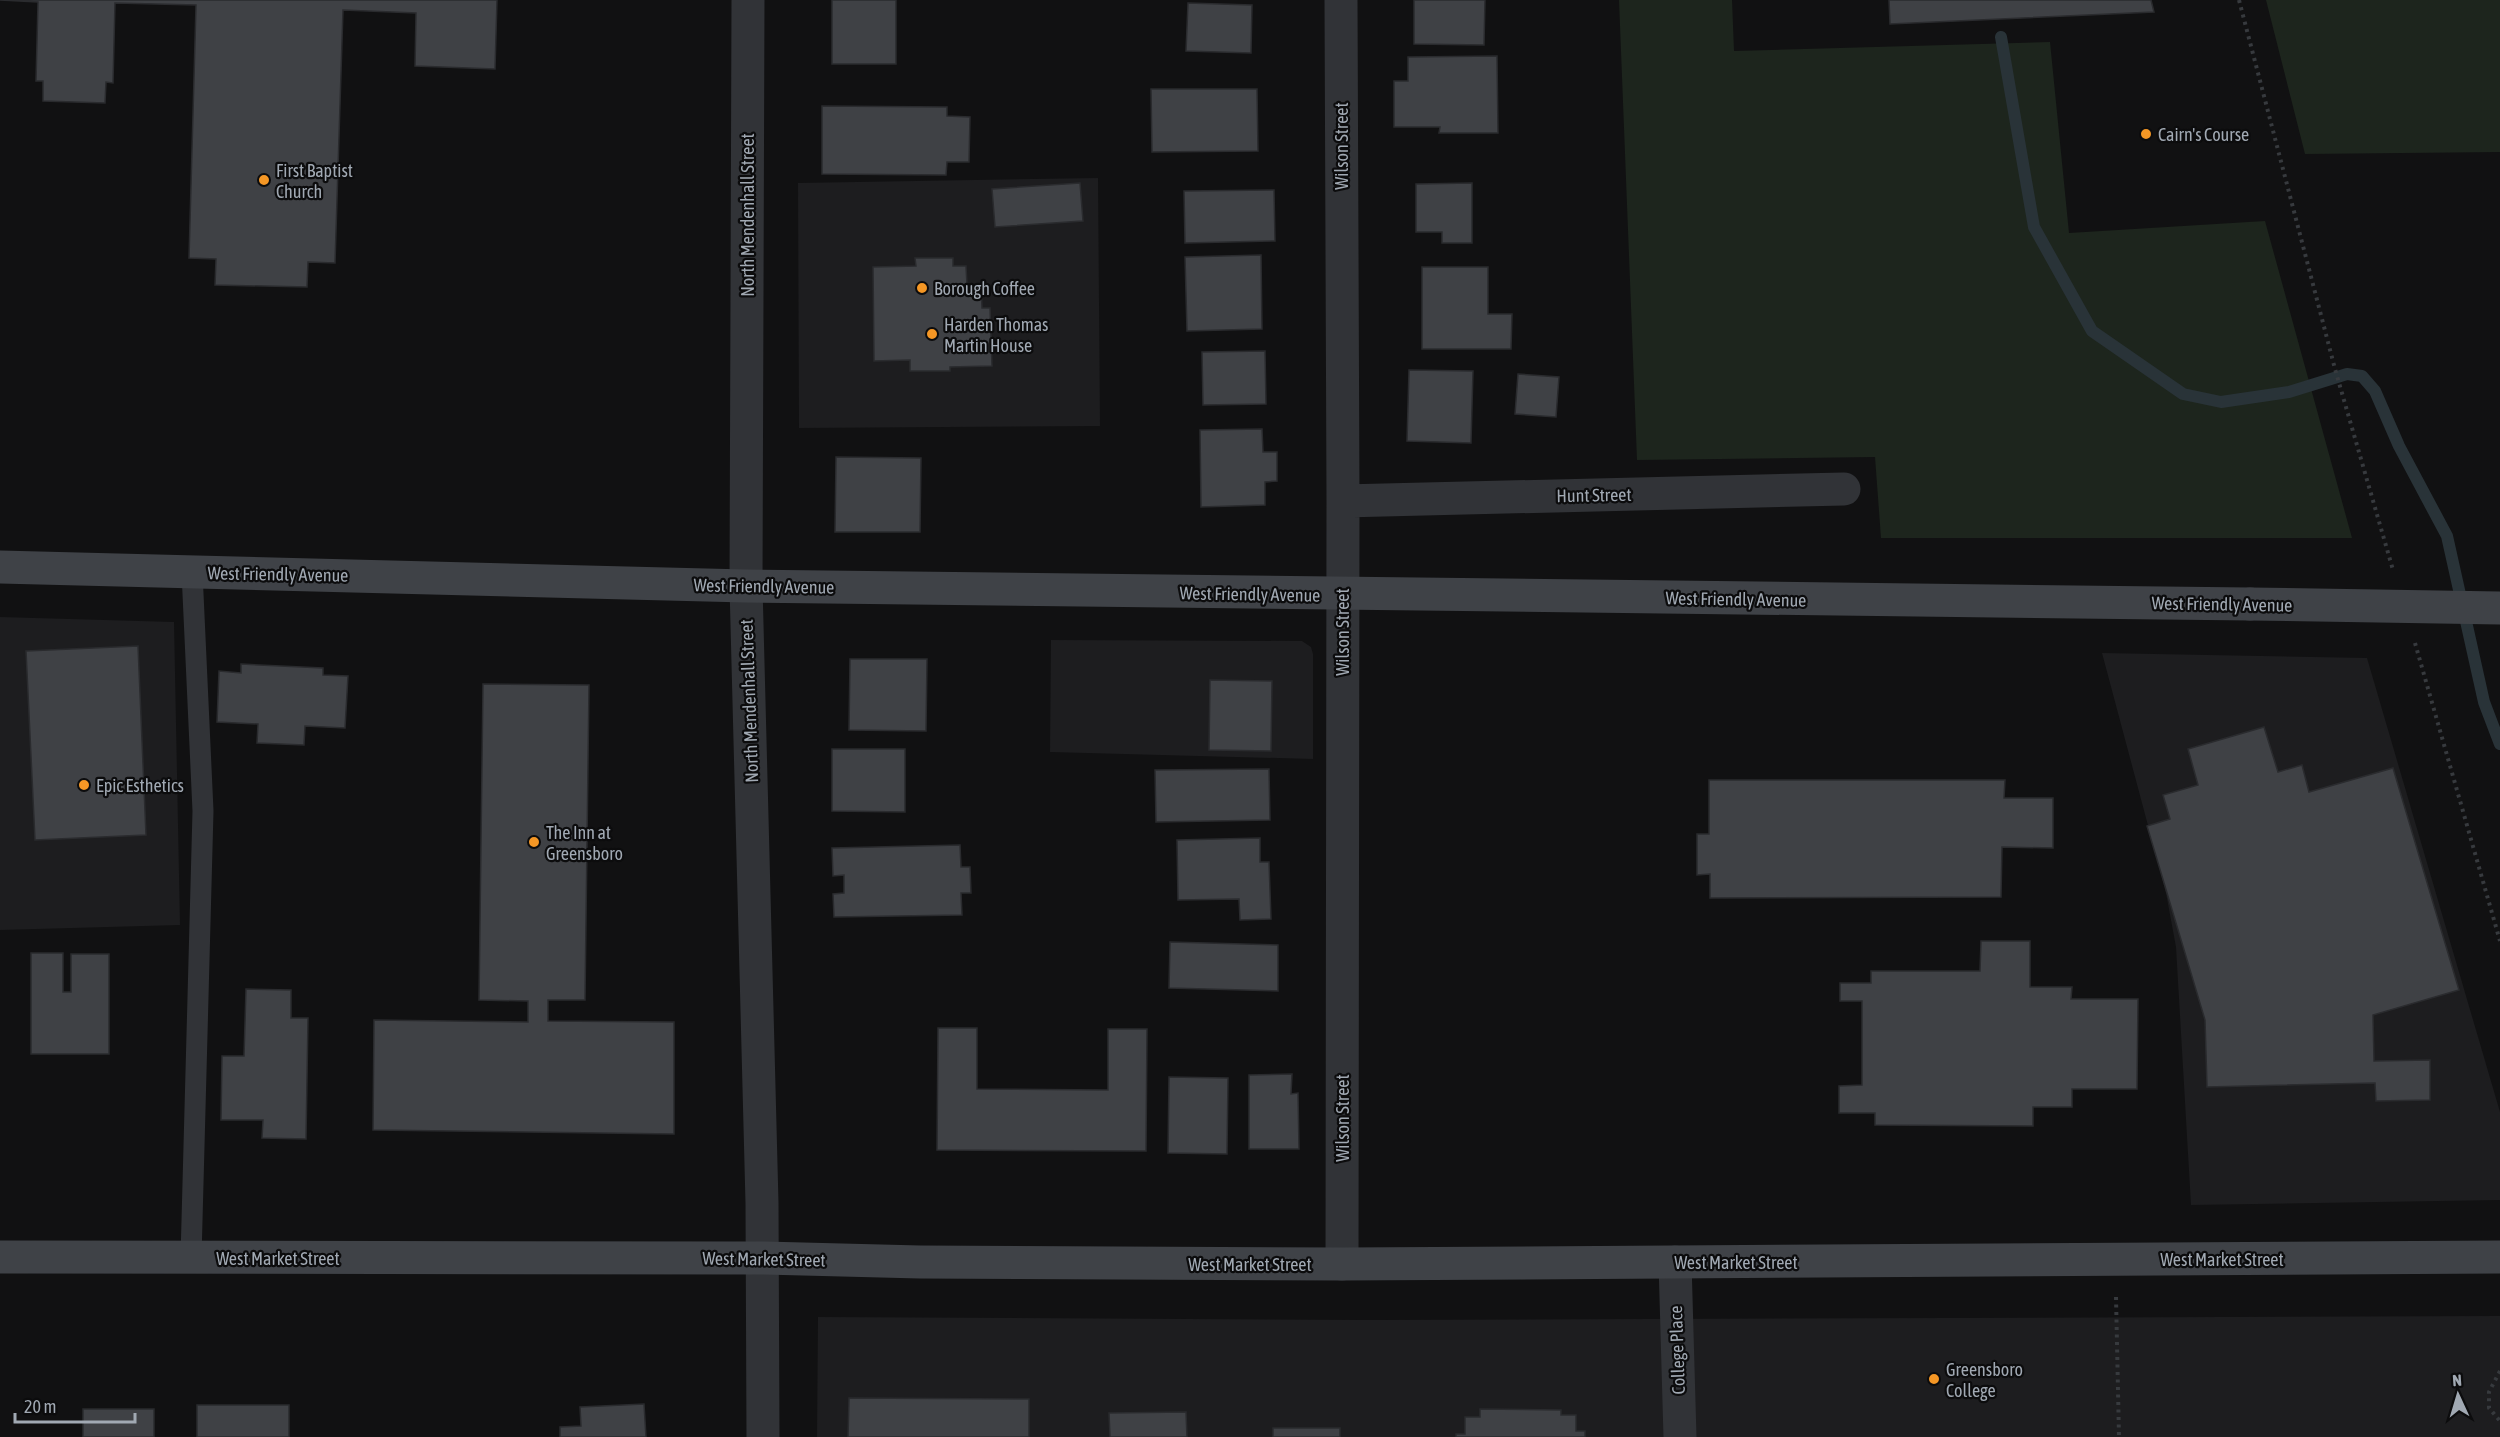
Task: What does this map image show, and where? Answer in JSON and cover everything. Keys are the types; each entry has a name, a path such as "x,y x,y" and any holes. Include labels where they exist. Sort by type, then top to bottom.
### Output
{"main road":[{"name":"West Friendly Avenue","path":"0,567 746,586 2500,608"},
{"name":"West Market Street","path":"0,1257 764,1258 920,1262 1342,1264 2500,1257"}],"street":[{"name":"North Mendenhall Street","path":"748,0 746,586 764,1258 763,1437"},
{"name":"Wilson Street","path":"1341,0 1342,1264"},
{"name":"Hunt Street","path":"1343,501 1844,489"},
{"name":"College Place","path":"1674,1262 1680,1437"}],"lane":[{"path":"191,1258 203,811 192,573"}],"path":[{"path":"2239,0 2340,388 2394,572"},
{"path":"2414,640 2500,941"},
{"path":"2116,1259 2119,1437"},
{"path":"2500,1371 2489,1392 2489,1408 2500,1421"}],"shaded area":[{"path":"1619,0 1732,0 1734,51 2050,42 2069,233 2265,221 2352,538 1881,538 1875,457 1637,460"},
{"path":"2266,0 2500,0 2500,152 2305,154"},
{"path":"1098,178 1100,426 799,428 798,183"},
{"path":"0,617 174,622 180,925 0,930"},
{"path":"1051,640 1302,641 1311,647 1313,654 1313,759 1050,752"},
{"path":"2102,653 2367,658 2500,1112 2500,1200 2191,1205 2176,947 2166,893"},
{"name":"Greensboro College","path":"2500,1316 2500,1437 817,1437 818,1317 1368,1320"}],"building":[{"name":"First Baptist Church","path":"0,0 497,0 495,69 415,66 416,13 343,10 335,263 308,262 307,287 215,285 216,259 189,258 196,5 115,3 113,83 106,82 105,103 43,101 43,81 36,81 38,2"},
{"path":"832,0 896,0 896,64 832,64"},
{"path":"1414,0 1485,0 1484,45 1414,44"},
{"path":"1889,0 2151,0 2154,12 1890,24"},
{"path":"1188,3 1252,5 1251,53 1186,51"},
{"path":"1497,56 1498,133 1439,133 1440,127 1394,127 1394,81 1408,81 1408,57"},
{"path":"1151,89 1257,89 1258,151 1152,152"},
{"path":"822,106 947,107 947,116 970,117 969,162 947,162 946,175 822,174"},
{"path":"1080,183 1083,221 995,227 992,189"},
{"path":"1472,183 1472,243 1442,243 1442,232 1416,232 1416,184"},
{"path":"1274,190 1275,241 1185,243 1184,191"},
{"path":"1261,255 1262,329 1187,331 1185,257"},
{"name":"Harden Thomas Martin House","path":"915,258 953,258 953,266 966,266 967,285 981,285 982,308 990,308 992,366 950,367 950,371 910,371 910,360 874,361 873,267 916,266"},
{"path":"1422,267 1488,267 1488,314 1512,314 1511,349 1422,349"},
{"path":"1265,351 1266,404 1203,405 1202,352"},
{"path":"1409,370 1473,371 1471,443 1407,441"},
{"path":"1518,374 1559,377 1556,417 1515,414"},
{"path":"1262,429 1263,452 1277,452 1277,481 1265,482 1265,505 1201,507 1200,430"},
{"path":"836,457 921,458 920,532 835,532"},
{"path":"138,646 146,835 35,840 26,651"},
{"path":"850,659 927,659 926,731 849,730"},
{"path":"241,664 323,668 323,675 348,676 345,728 305,726 304,745 257,743 258,724 217,722 219,671 241,673"},
{"path":"1210,680 1272,681 1271,751 1209,750"},
{"name":"The Inn at Greensboro","path":"483,684 589,685 585,1000 548,1000 548,1021 674,1022 674,1134 373,1130 374,1020 528,1022 528,1001 479,1000"},
{"path":"2264,727 2278,772 2302,765 2309,792 2393,768 2459,990 2373,1015 2374,1061 2430,1060 2430,1100 2376,1101 2375,1083 2207,1087 2205,1020 2147,826 2170,819 2163,795 2198,785 2188,749"},
{"path":"832,749 905,749 905,812 832,811"},
{"path":"1269,769 1270,820 1156,822 1155,770"},
{"path":"1709,780 2005,780 2004,798 2053,798 2053,848 2002,847 2001,897 1710,898 1710,874 1697,875 1697,834 1709,834"},
{"path":"1260,838 1260,862 1269,862 1271,919 1240,920 1239,899 1178,900 1177,840"},
{"path":"960,845 961,867 970,867 971,893 961,893 962,915 834,917 833,894 844,893 844,875 833,876 832,848"},
{"path":"1981,941 2030,941 2030,987 2072,987 2071,999 2138,999 2137,1089 2072,1089 2072,1107 2033,1107 2033,1126 1875,1125 1875,1113 1839,1113 1839,1086 1862,1085 1862,1001 1840,1001 1840,983 1871,983 1871,971 1980,971"},
{"path":"1170,942 1278,945 1278,991 1169,988"},
{"path":"31,953 63,953 63,992 71,992 71,954 109,954 109,1054 31,1054"},
{"path":"246,989 291,990 291,1018 308,1018 306,1139 262,1138 263,1120 221,1120 222,1056 244,1056"},
{"path":"938,1028 977,1028 977,1089 1108,1090 1108,1029 1147,1029 1146,1151 937,1150"},
{"path":"1292,1074 1291,1094 1298,1093 1299,1149 1249,1149 1249,1075"},
{"path":"1169,1077 1228,1078 1227,1154 1168,1153"},
{"path":"849,1398 1029,1399 1029,1437 848,1437"},
{"path":"644,1404 646,1437 560,1437 560,1427 581,1426 580,1407"},
{"path":"197,1405 289,1405 289,1437 197,1437"},
{"path":"83,1409 154,1409 154,1437 83,1437"},
{"path":"1480,1409 1561,1410 1561,1415 1576,1415 1576,1431 1585,1431 1585,1437 1456,1437 1456,1434 1465,1434 1465,1417 1480,1417"},
{"path":"1186,1412 1187,1437 1110,1437 1109,1413"},
{"path":"1273,1428 1340,1428 1340,1437 1273,1437"}],"waterway":[{"path":"2001,37 2034,227 2092,331 2183,394 2221,402 2289,392 2347,374 2362,376 2375,391 2399,446 2447,536 2484,702 2500,744"}],"place":[{"name":"Cairn's Course","path":"2146,134"},
{"name":"First Baptist Church","path":"264,180"},
{"name":"Borough Coffee","path":"922,288"},
{"name":"Harden Thomas Martin House","path":"932,334"},
{"name":"Epic Esthetics","path":"84,785"},
{"name":"The Inn at Greensboro","path":"534,842"},
{"name":"Greensboro College","path":"1934,1379"}]}
